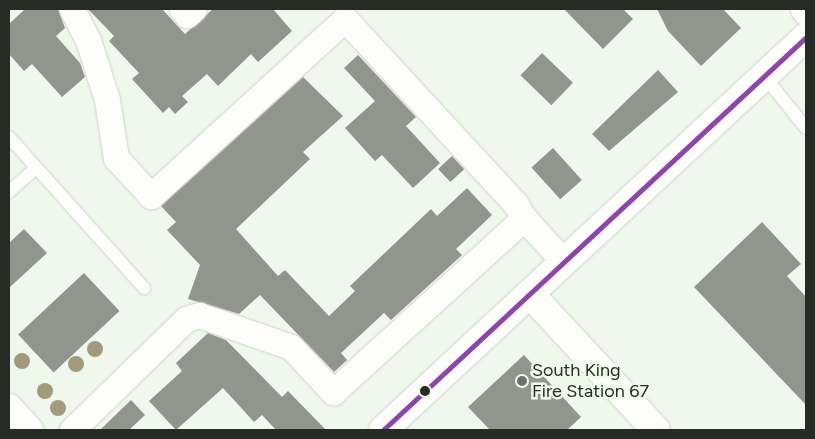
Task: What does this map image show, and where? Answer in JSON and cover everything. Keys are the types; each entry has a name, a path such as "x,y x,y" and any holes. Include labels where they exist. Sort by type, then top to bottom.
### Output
{"street":[{"path":"72,9 88,40 107,100 116,158 151,196 345,19 515,202 524,218 564,262"},
{"path":"182,9 187,15 194,9"},
{"path":"803,9 806,13"},
{"path":"391,428 530,294 806,37"},
{"path":"72,430 186,319 199,314 291,347 334,392 524,218"},
{"path":"530,294 656,430"},
{"path":"9,408 29,430"}],"lane":[{"path":"764,76 806,128"},
{"path":"9,137 144,288"},
{"path":"9,192 36,168"}],"building":[{"path":"25,9 58,9 65,28 56,36 80,63 85,77 62,97 32,64 24,71 9,54 9,24"},
{"path":"88,9 162,9 185,34 213,9 273,9 292,31 258,62 251,54 218,86 207,74 182,96 188,102 175,114 169,107 163,113 132,79 139,73 109,41 114,36"},
{"path":"564,9 623,9 633,19 603,49"},
{"path":"657,9 723,9 741,28 701,66 668,31"},
{"path":"542,53 573,83 551,105 520,75"},
{"path":"358,55 416,117 406,126 440,163 413,188 382,155 375,161 345,128 375,101 344,68"},
{"path":"658,70 678,92 609,151 592,134"},
{"path":"303,77 343,116 303,152 310,159 236,229 278,276 285,270 329,316 355,291 350,286 431,209 437,216 467,188 492,215 456,249 462,255 391,320 384,313 341,353 347,360 334,372 260,295 239,314 188,299 200,265 167,230 176,222 161,206"},
{"path":"553,148 582,180 560,199 531,167"},
{"path":"452,156 464,169 450,182 438,169"},
{"path":"762,222 801,264 787,276 806,297 806,405 694,287"},
{"path":"24,229 47,253 9,288 9,243"},
{"path":"84,273 119,311 54,372 18,334"},
{"path":"208,333 226,340 282,397 288,391 326,430 276,430 262,415 254,422 223,388 176,430 149,401 182,371 176,363"},
{"name":"South King Fire Station 67","path":"524,355 581,417 567,430 490,430 468,407"},
{"path":"131,400 145,415 129,430 100,430"}],"transit line":[{"path":"383,430 806,37"}],"place":[{"name":"South King Fire Station 67","path":"522,381"}]}
